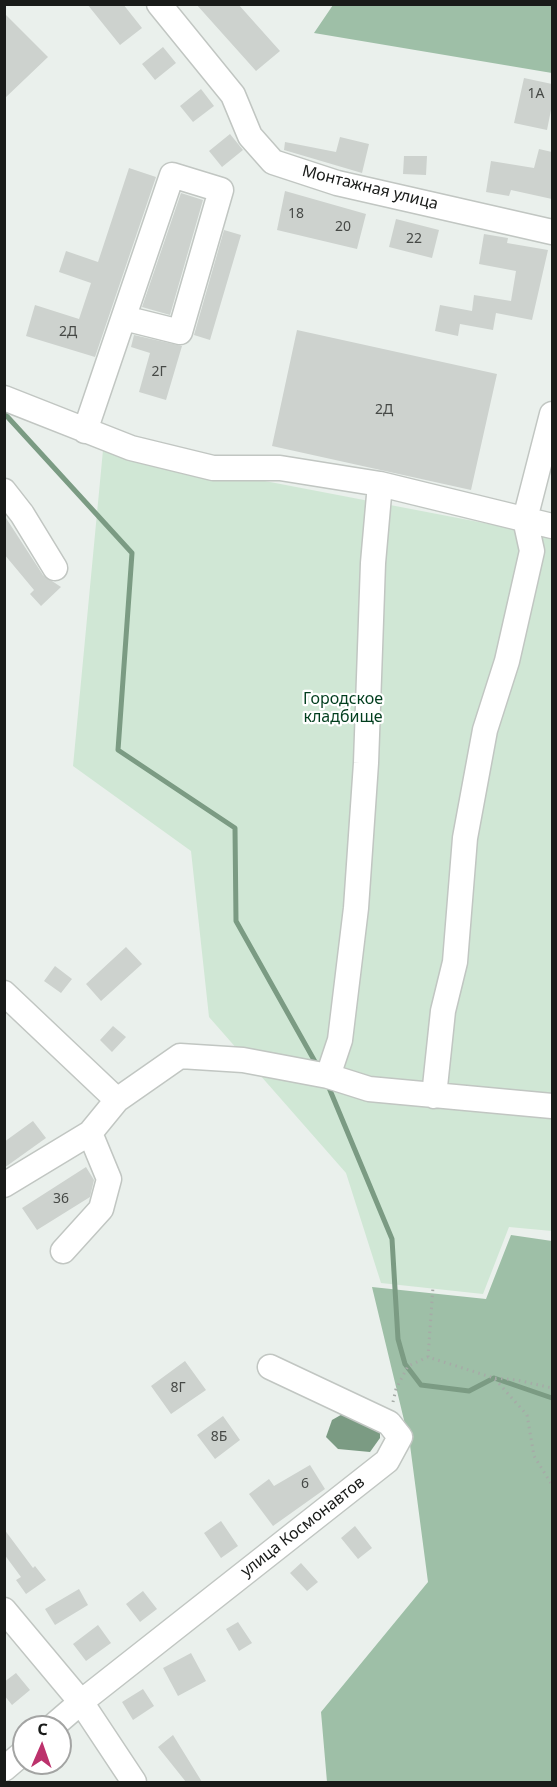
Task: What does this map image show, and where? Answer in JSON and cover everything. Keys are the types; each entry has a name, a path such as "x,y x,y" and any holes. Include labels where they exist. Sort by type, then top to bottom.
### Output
{"street":[{"name":"Монтажная улица","path":"159,4 233,95 250,136 273,162 337,183 552,232"},
{"path":"85,431 172,175 221,190 180,332 124,318"},
{"path":"4,398 131,448 213,468 280,468 380,484 552,526"},
{"path":"435,1096 442,1011 455,962 465,838 485,730 507,661 532,550 525,519 552,414"},
{"path":"328,1077 340,1040 356,908 366,763 373,563 380,484"},
{"path":"4,492 22,514 55,568"},
{"path":"4,993 117,1100"},
{"path":"4,1185 90,1133 117,1100 180,1056 243,1060 328,1077 369,1089 552,1106"},
{"path":"63,1251 101,1209 109,1179 90,1133"},
{"path":"270,1367 389,1423"},
{"name":"улица Космонавтов","path":"66,1715 387,1461 400,1437 389,1423"},
{"path":"4,1610 81,1702 134,1782"}],"path":[{"path":"428,1357 433,1287"},
{"path":"389,1423 396,1389 407,1368 428,1357 494,1378 517,1380 552,1388"},
{"path":"494,1378 527,1415 534,1456 552,1485"}],"green space":[{"name":"Городское кладбище","path":"103,450 552,536 552,1231 509,1227 483,1294 381,1283 346,1173 209,1017 191,851 73,766"}],"shaded area":[{"path":"333,5 552,5 552,73 314,33"},
{"path":"511,1235 552,1241 552,1782 327,1782 321,1712 428,1582 410,1445 372,1287 486,1299"},
{"path":"346,1412 380,1427 380,1438 370,1452 338,1449 326,1437 332,1420"}],"building":[{"path":"87,4 123,4 142,28 120,45"},
{"path":"196,4 238,4 280,51 256,71"},
{"path":"4,13 48,57 4,99"},
{"path":"163,47 176,63 155,80 142,64"},
{"path":"524,78 552,84 552,105 547,130 514,123"},
{"path":"201,89 214,106 193,122 180,106"},
{"path":"230,134 243,150 222,167 209,151"},
{"path":"340,137 369,144 362,173 284,150 285,142 336,152"},
{"path":"539,149 552,152 552,199 511,190 509,196 486,192 491,161 534,168"},
{"path":"404,156 427,156 426,175 403,174"},
{"path":"129,168 156,177 95,357 26,336 35,305 79,319 91,283 59,272 66,251 98,262"},
{"path":"285,191 366,214 357,249 277,230"},
{"path":"181,193 203,200 170,315 142,307"},
{"path":"396,219 439,230 432,258 389,247"},
{"path":"224,230 241,235 210,340 194,335"},
{"path":"484,234 508,238 507,243 548,250 532,320 496,313 493,330 460,324 458,336 435,331 440,305 472,311 474,295 511,301 516,271 479,264"},
{"path":"297,330 497,374 471,490 272,446"},
{"path":"134,335 182,346 166,400 139,392 150,353 131,347"},
{"path":"4,515 43,575 61,587 41,606 30,594 34,590 4,554"},
{"path":"126,947 142,964 101,1001 86,984"},
{"path":"55,966 72,979 61,993 44,981"},
{"path":"113,1026 126,1037 112,1052 100,1040"},
{"path":"33,1121 46,1138 4,1168 4,1142"},
{"path":"86,1167 94,1180 90,1197 37,1230 22,1208"},
{"path":"185,1361 206,1390 171,1414 151,1386"},
{"path":"223,1416 240,1440 215,1459 197,1435"},
{"path":"310,1465 325,1489 273,1526 249,1494 269,1479 274,1486"},
{"path":"221,1521 238,1546 221,1558 204,1533"},
{"path":"355,1526 372,1548 358,1559 341,1538"},
{"path":"4,1529 33,1568 35,1566 46,1580 26,1594 16,1580 21,1577 4,1554"},
{"path":"301,1563 318,1582 307,1591 290,1573"},
{"path":"79,1589 88,1605 55,1625 45,1609"},
{"path":"143,1591 157,1609 140,1622 126,1604"},
{"path":"238,1622 252,1643 239,1651 226,1629"},
{"path":"98,1625 111,1643 86,1661 73,1644"},
{"path":"191,1653 206,1681 178,1696 163,1668"},
{"path":"16,1673 30,1690 12,1705 4,1695 4,1682"},
{"path":"143,1689 154,1706 133,1720 122,1702"},
{"path":"173,1735 202,1782 186,1782 158,1747"}],"waterway":[{"path":"4,413 132,553 118,750 235,828 236,921 318,1067"},
{"path":"327,1083 392,1239 398,1339 405,1364 421,1385 469,1391 494,1378 552,1398"}]}
